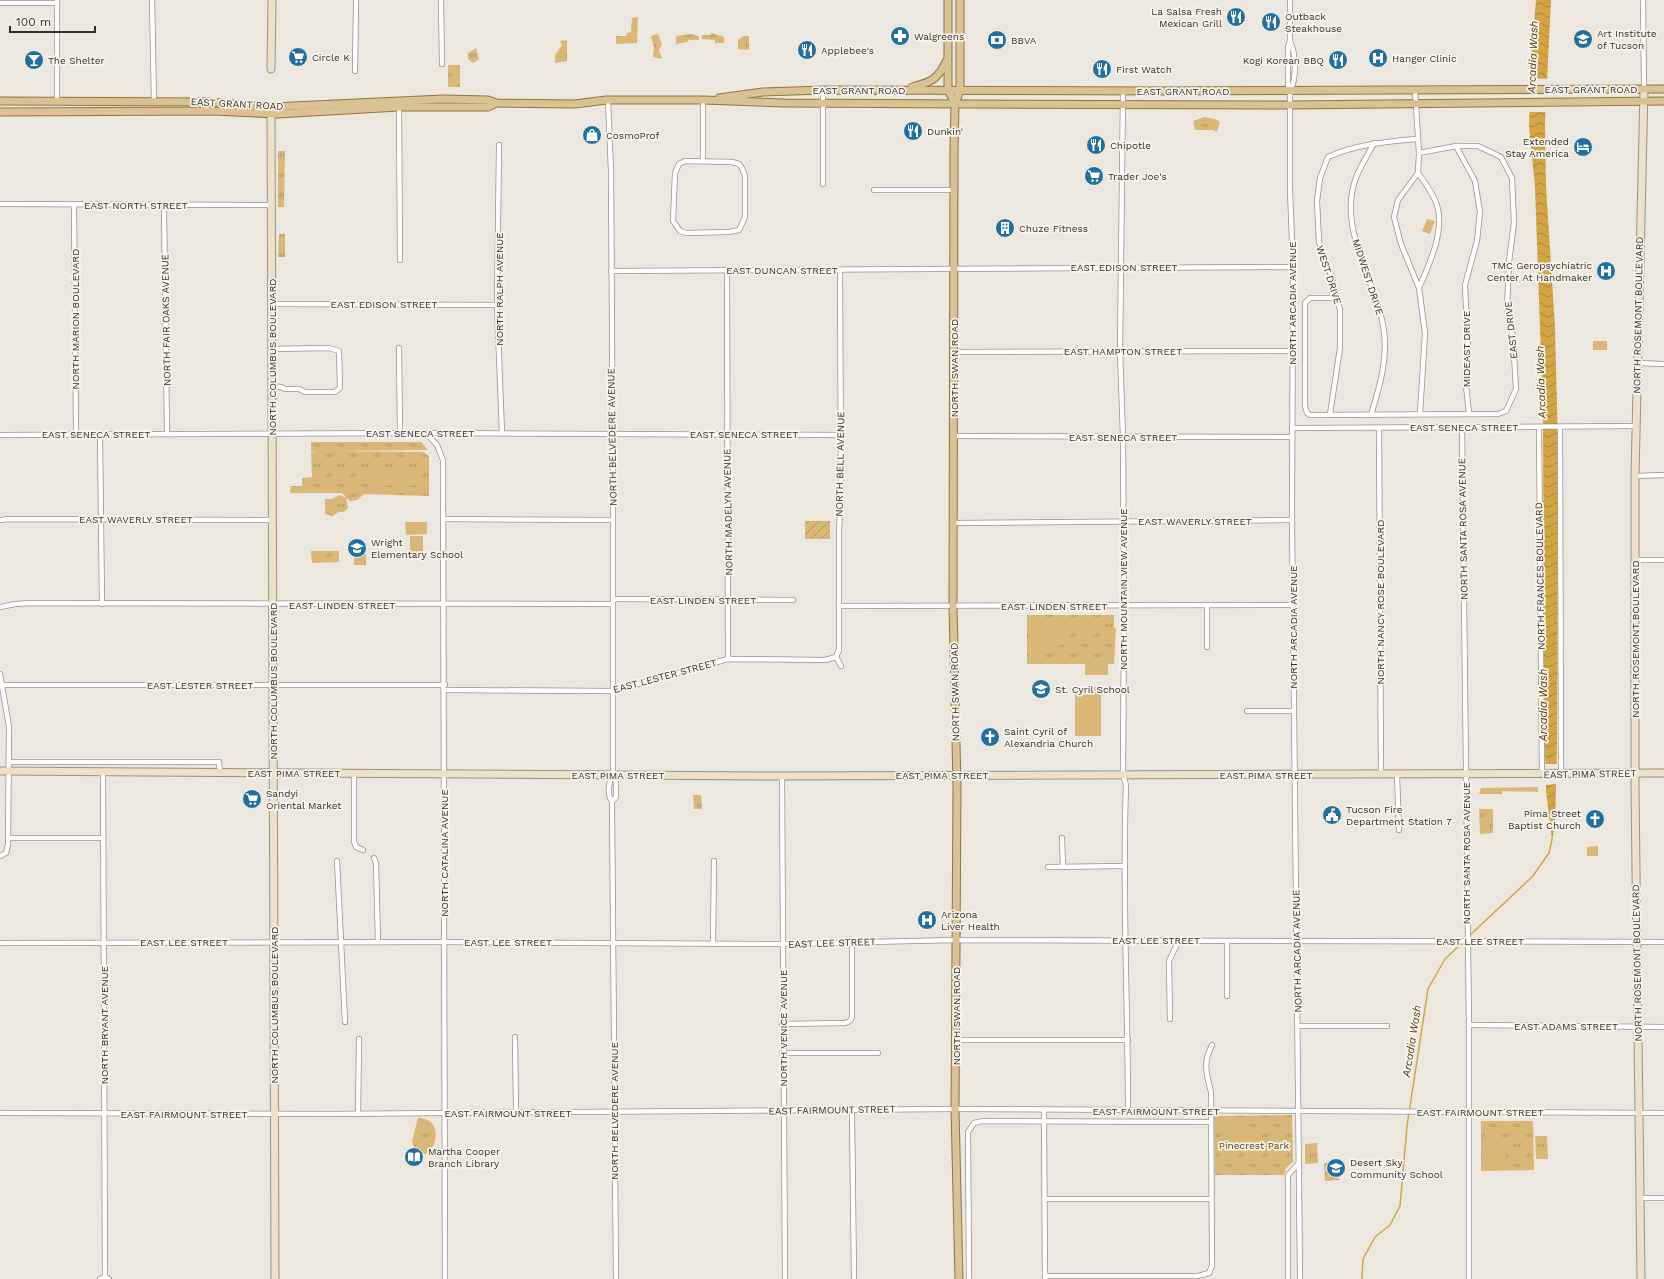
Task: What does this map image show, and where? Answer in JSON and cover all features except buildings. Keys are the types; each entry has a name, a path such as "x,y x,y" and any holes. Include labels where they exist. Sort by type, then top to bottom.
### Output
{"main road":[{"name":"NORTH SWAN ROAD","path":"948,0 948,90 954,104"},
{"name":"NORTH SWAN ROAD","path":"959,1279 955,1109 956,774 953,605 954,104 960,90 960,0"},
{"path":"901,90 932,81 941,73 948,58"},
{"name":"EAST GRANT ROAD","path":"703,100 763,92 823,90 1290,91 1664,89"},
{"name":"EAST GRANT ROAD","path":"0,101 214,103 271,111 442,99 488,100 496,104"},
{"name":"EAST GRANT ROAD","path":"0,112 271,111 399,107 488,107 496,104 575,104 608,100 703,100 823,104 1415,104 1664,101"}],"street":[{"path":"152,0 154,102"},
{"path":"271,69 272,0"},
{"path":"355,70 356,0"},
{"path":"441,0 442,64"},
{"name":"NORTH ARCADIA AVENUE","path":"1290,0 1290,41 1293,47 1294,84 1290,91 1290,190 1293,267 1292,520 1300,1279"},
{"name":"NORTH ROSEMONT BOULEVARD","path":"1641,1279 1635,773 1635,476 1644,102 1643,0"},
{"path":"0,2 57,1 57,102"},
{"path":"823,90 823,184"},
{"path":"1415,90 1419,153 1418,173 1398,200 1394,217 1401,244 1419,288 1425,333 1420,414"},
{"name":"NORTH MOUNTAIN VIEW AVENUE","path":"1123,91 1120,351 1123,436 1124,606 1122,775 1126,785 1124,866 1128,1111"},
{"name":"NORTH BELVEDERE AVENUE","path":"608,100 613,520 613,775 616,782 616,797 612,802"},
{"path":"703,100 703,161"},
{"path":"399,107 400,260"},
{"name":"NORTH COLUMBUS BOULEVARD","path":"271,111 275,1279"},
{"name":"WEST DRIVE","path":"1330,414 1340,348 1340,310 1332,278 1319,242 1317,201 1320,178 1328,157 1346,149 1374,143 1417,139"},
{"name":"MIDWEST DRIVE","path":"1371,415 1379,390 1385,357 1384,326 1354,236 1351,207 1357,176 1374,143"},
{"name":"NORTH RALPH AVENUE","path":"499,145 497,305 502,433"},
{"name":"EAST DRIVE","path":"1419,153 1456,146 1478,146 1501,157 1512,178 1514,223 1509,262 1507,308 1513,337 1516,389 1506,411 1498,414 1469,414"},
{"name":"MIDEAST DRIVE","path":"1456,146 1475,181 1480,212 1477,242 1465,285 1468,353 1465,376 1469,414"},
{"path":"685,160 703,161 732,162 742,168 745,176 745,218 739,230 729,232 686,233 680,231 675,226 673,218 676,167 685,160"},
{"path":"1418,173 1432,193 1439,218 1428,267 1419,288"},
{"path":"874,190 954,190"},
{"name":"EAST NORTH STREET","path":"0,204 272,205"},
{"name":"NORTH MARION BOULEVARD","path":"74,205 76,434"},
{"name":"NORTH FAIR OAKS AVENUE","path":"164,205 167,434"},
{"name":"EAST EDISON STREET","path":"954,269 1293,267"},
{"name":"EAST DUNCAN STREET","path":"611,271 954,269"},
{"name":"NORTH MADELYN AVENUE","path":"727,270 728,659"},
{"name":"NORTH BELL AVENUE","path":"836,657 839,650 841,435 840,270"},
{"path":"1338,298 1310,298 1305,304 1305,406 1307,413 1310,415 1469,414"},
{"name":"EAST EDISON STREET","path":"271,304 497,305"},
{"path":"272,349 329,348 338,351 340,388 335,392 305,392 299,389 285,389 272,386"},
{"path":"399,348 400,433"},
{"name":"EAST HAMPTON STREET","path":"954,352 1293,351"},
{"path":"1637,363 1664,364"},
{"name":"EAST SENECA STREET","path":"1292,428 1636,426"},
{"name":"NORTH SANTA ROSA AVENUE","path":"1462,427 1469,1026 1469,1279"},
{"name":"NORTH FRANCES BOULEVARD","path":"1540,427 1544,774"},
{"name":"NORTH FRANCES BOULEVARD","path":"1559,427 1560,774"},
{"name":"NORTH NANCY ROSE BOULEVARD","path":"1379,428 1381,775"},
{"name":"EAST SENECA STREET","path":"0,435 400,433 841,435"},
{"name":"NORTH CATALINA AVENUE","path":"426,433 437,445 444,460 445,1279"},
{"path":"100,434 102,604"},
{"name":"EAST SENECA STREET","path":"954,436 1292,437"},
{"path":"1635,476 1664,476"},
{"path":"444,519 613,520"},
{"name":"EAST WAVERLY STREET","path":"0,520 272,520"},
{"name":"EAST WAVERLY STREET","path":"954,523 1292,520"},
{"path":"1635,560 1664,560"},
{"name":"EAST LINDEN STREET","path":"0,608 15,604 444,605 793,600"},
{"name":"EAST LINDEN STREET","path":"839,606 1293,605"},
{"path":"1207,647 1208,606"},
{"path":"836,657 841,666"},
{"name":"EAST LESTER STREET","path":"3,685 272,685 613,691 728,659 825,660 836,657"},
{"path":"0,674 9,727 8,850 2,855"},
{"path":"1247,711 1294,712"},
{"path":"8,762 219,762 220,773"},
{"name":"EAST PIMA STREET","path":"0,772 782,776 956,774 1397,775 1664,773"},
{"name":"NORTH BRYANT AVENUE","path":"103,772 105,1278"},
{"path":"354,774 354,842 356,847 363,850"},
{"name":"NORTH BELVEDERE AVENUE","path":"613,775 609,781 609,798 612,802 616,1279"},
{"path":"1397,775 1399,830"},
{"name":"NORTH VENICE AVENUE","path":"782,776 782,1053 784,1111 785,1279"},
{"path":"8,838 103,838"},
{"path":"1062,838 1063,867"},
{"path":"374,858 376,863 378,942"},
{"path":"337,861 345,1022"},
{"path":"713,944 714,861"},
{"path":"1048,867 1124,866"},
{"name":"EAST LEE STREET","path":"0,943 613,942 783,944 956,940 1664,942"},
{"path":"1170,1019 1169,962 1179,940"},
{"path":"1227,941 1227,996"},
{"path":"782,1024 845,1023 850,1021 852,1017 852,942"},
{"path":"1298,1026 1387,1026"},
{"name":"EAST ADAMS STREET","path":"1469,1026 1664,1027"},
{"path":"516,1037 516,1113"},
{"path":"358,1114 359,1039"},
{"path":"956,1040 1128,1040"},
{"path":"1044,1111 1045,1278 1211,1275 1212,1092 1206,1070 1206,1056 1212,1045"},
{"path":"782,1053 878,1053"},
{"name":"EAST FAIRMOUNT STREET","path":"0,1113 614,1113 955,1109 1044,1111 1298,1110 1664,1113"},
{"path":"852,1110 854,1279"},
{"name":"EAST FAIRMOUNT STREET","path":"969,1279 968,1132 974,1123 983,1121 1211,1122"},
{"path":"1288,1279 1288,1175 1298,1163"},
{"path":"1640,1198 1664,1198"},
{"path":"1045,1199 1211,1199"}],"green space":[{"path":"638,17 637,43 616,44 616,36 626,36 627,33 631,32 632,18"},
{"path":"711,33 724,37 724,43 715,43 715,40 702,39 702,35 711,35"},
{"path":"658,34 662,44 659,50 662,59 653,57 654,47 651,37"},
{"path":"691,34 699,36 699,40 689,40 687,42 676,44 676,36"},
{"path":"743,36 749,36 749,50 738,49 738,40"},
{"path":"567,40 567,61 555,63 555,55 562,45 560,41"},
{"path":"476,48 479,59 473,63 468,59 468,53"},
{"path":"448,65 460,65 460,87 448,87"},
{"path":"1204,117 1215,119 1220,122 1217,132 1213,130 1195,130 1193,121"},
{"path":"278,151 285,151 284,207 278,207"},
{"path":"1427,219 1435,221 1430,234 1422,231"},
{"path":"279,234 285,234 285,257 278,257"},
{"path":"1593,341 1607,341 1607,350 1593,350"},
{"path":"311,442 421,442 428,450 334,451 423,452 429,456 429,496 364,494 357,500 350,501 342,493 290,493 291,486 302,486 302,478 312,477 311,452 316,451 311,451"},
{"path":"369,470 422,470 422,485 369,485"},
{"path":"340,495 346,498 348,508 344,512 339,512 332,516 325,514 325,499 332,499"},
{"path":"805,521 830,521 830,539 805,539"},
{"path":"405,522 427,522 427,534 406,535"},
{"path":"410,536 423,536 423,557 410,557"},
{"path":"311,551 339,551 339,562 312,563"},
{"path":"354,554 366,554 366,565 354,565"},
{"path":"1027,615 1114,615 1114,628 1116,628 1114,664 1027,664"},
{"path":"1036,617 1074,617 1070,635 1066,641 1055,648 1030,652 1030,622"},
{"path":"1103,617 1090,639 1081,634 1078,626 1079,624"},
{"path":"1085,664 1108,664 1108,675 1085,675"},
{"path":"1075,687 1101,687 1101,736 1075,736"},
{"path":"1538,787 1538,792 1502,791 1502,794 1479,794 1481,788"},
{"path":"693,795 701,795 702,809 694,809"},
{"path":"1479,809 1493,809 1493,833 1480,834"},
{"path":"1598,846 1598,856 1587,856 1587,847"},
{"name":"Pinecrest Park","path":"1292,1115 1293,1162 1286,1168 1284,1175 1215,1175 1214,1116"},
{"path":"418,1118 431,1122 436,1132 434,1144 425,1154 415,1150 412,1141"},
{"path":"1481,1121 1533,1121 1534,1170 1481,1171"},
{"path":"1225,1123 1250,1125 1245,1139 1238,1145 1223,1148"},
{"path":"1535,1136 1547,1136 1548,1159 1536,1159"},
{"path":"1482,1142 1489,1142 1502,1148 1506,1157 1508,1169 1485,1170 1482,1167"},
{"path":"1317,1143 1318,1163 1305,1164 1305,1144"},
{"path":"1324,1163 1339,1163 1339,1180 1325,1181"}],"water":[{"name":"Arcadia Wash","path":"1536,0 1551,0 1545,122 1546,186 1555,327 1558,447 1557,745 1555,826 1552,840 1546,791 1544,693 1543,412 1535,187 1529,126 1531,60"}],"pier":[{"path":"1529,78 1547,79 1546,112 1528,112"},
{"path":"1544,764 1558,764 1558,784 1545,785"}],"waterway":[{"name":"Arcadia Wash","path":"1469,936 1532,877 1549,853 1552,839"},
{"name":"Arcadia Wash","path":"1362,1279 1363,1259 1375,1237 1390,1225 1400,1206 1407,1126 1428,989 1445,959 1462,943"}],"place":[{"name":"La Salsa Fresh Mexican Grill","path":"1236,17"},
{"name":"Outback Steakhouse","path":"1271,22"},
{"name":"Walgreens","path":"900,36"},
{"name":"Art Institute of Tucson","path":"1583,39"},
{"name":"BBVA","path":"997,40"},
{"name":"Applebee's","path":"807,50"},
{"name":"Circle K","path":"298,57"},
{"name":"Hanger Clinic","path":"1378,58"},
{"name":"The Shelter","path":"34,60"},
{"name":"Kogi Korean BBQ","path":"1338,60"},
{"name":"First Watch","path":"1102,69"},
{"name":"Dunkin'","path":"913,131"},
{"name":"CosmoProf","path":"592,135"},
{"name":"Chipotle","path":"1096,145"},
{"name":"Extended Stay America","path":"1583,147"},
{"name":"Trader Joe's","path":"1094,176"},
{"name":"Chuze Fitness","path":"1005,228"},
{"name":"TMC Geropsychiatric Center At Handmaker","path":"1606,271"},
{"name":"Wright Elementary School","path":"357,548"},
{"name":"St. Cyril School","path":"1041,689"},
{"name":"Saint Cyril of Alexandria Church","path":"990,737"},
{"name":"Sandyi Oriental Market","path":"252,799"},
{"name":"Tucson Fire Department Station 7","path":"1332,815"},
{"name":"Pima Street Baptist Church","path":"1595,819"},
{"name":"Arizona Liver Health","path":"927,920"},
{"name":"Martha Cooper Branch Library","path":"414,1157"},
{"name":"Desert Sky Community School","path":"1336,1168"}]}
